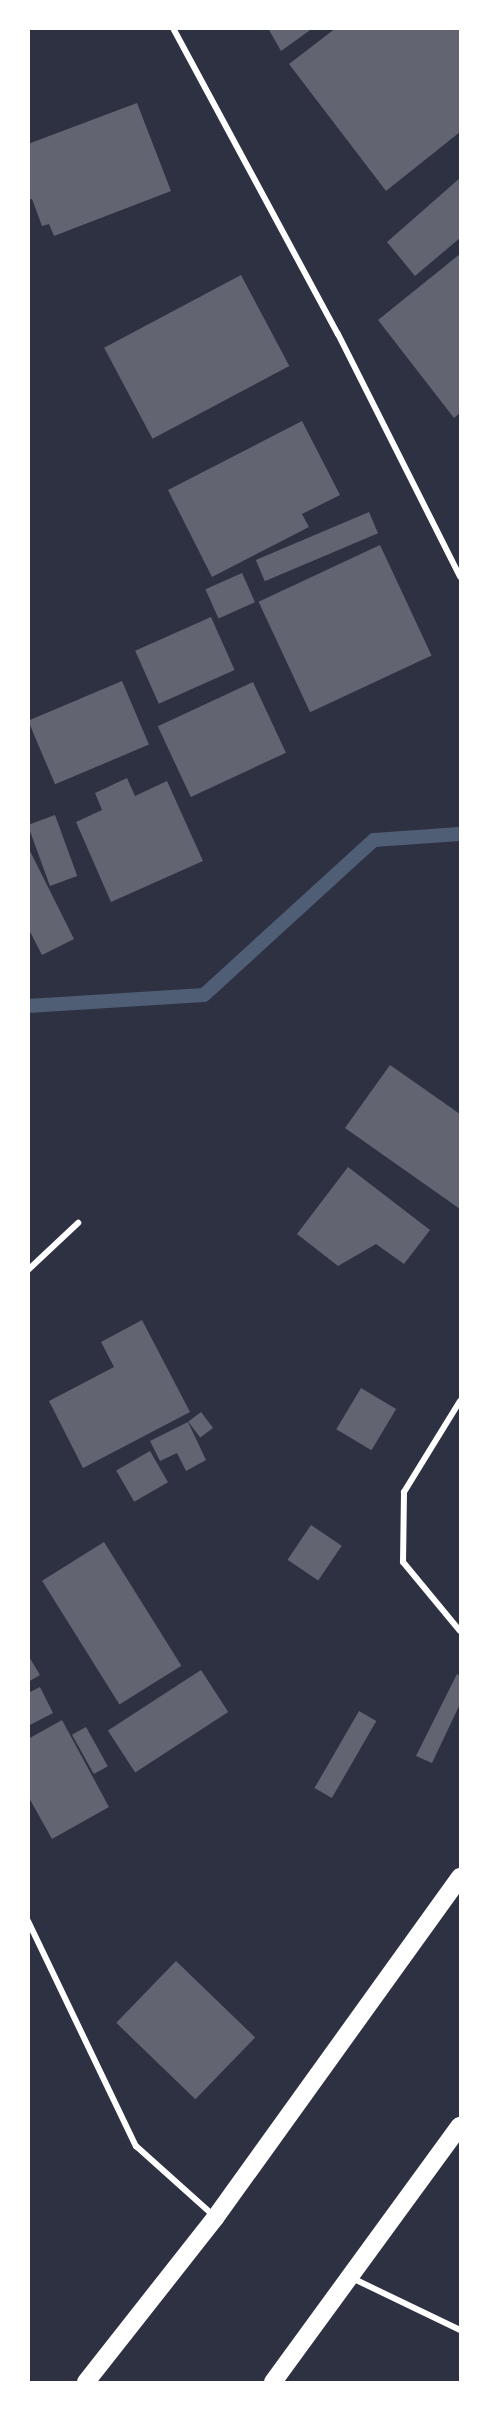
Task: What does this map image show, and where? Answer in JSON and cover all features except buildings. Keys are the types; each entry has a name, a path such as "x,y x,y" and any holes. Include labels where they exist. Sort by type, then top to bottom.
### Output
{"highway":[{"path":"87,2382 215,2218 460,1877"},
{"path":"273,2382 352,2278 460,2126"}],"street":[{"path":"173,28 338,334 460,577"},
{"path":"28,1270 78,1223"},
{"path":"460,1401 404,1492 404,1562 460,1631"},
{"path":"28,1922 136,2146 215,2218"},
{"path":"352,2278 460,2330"}],"waterway":[{"path":"28,1006 204,995 374,840 460,834"}]}
